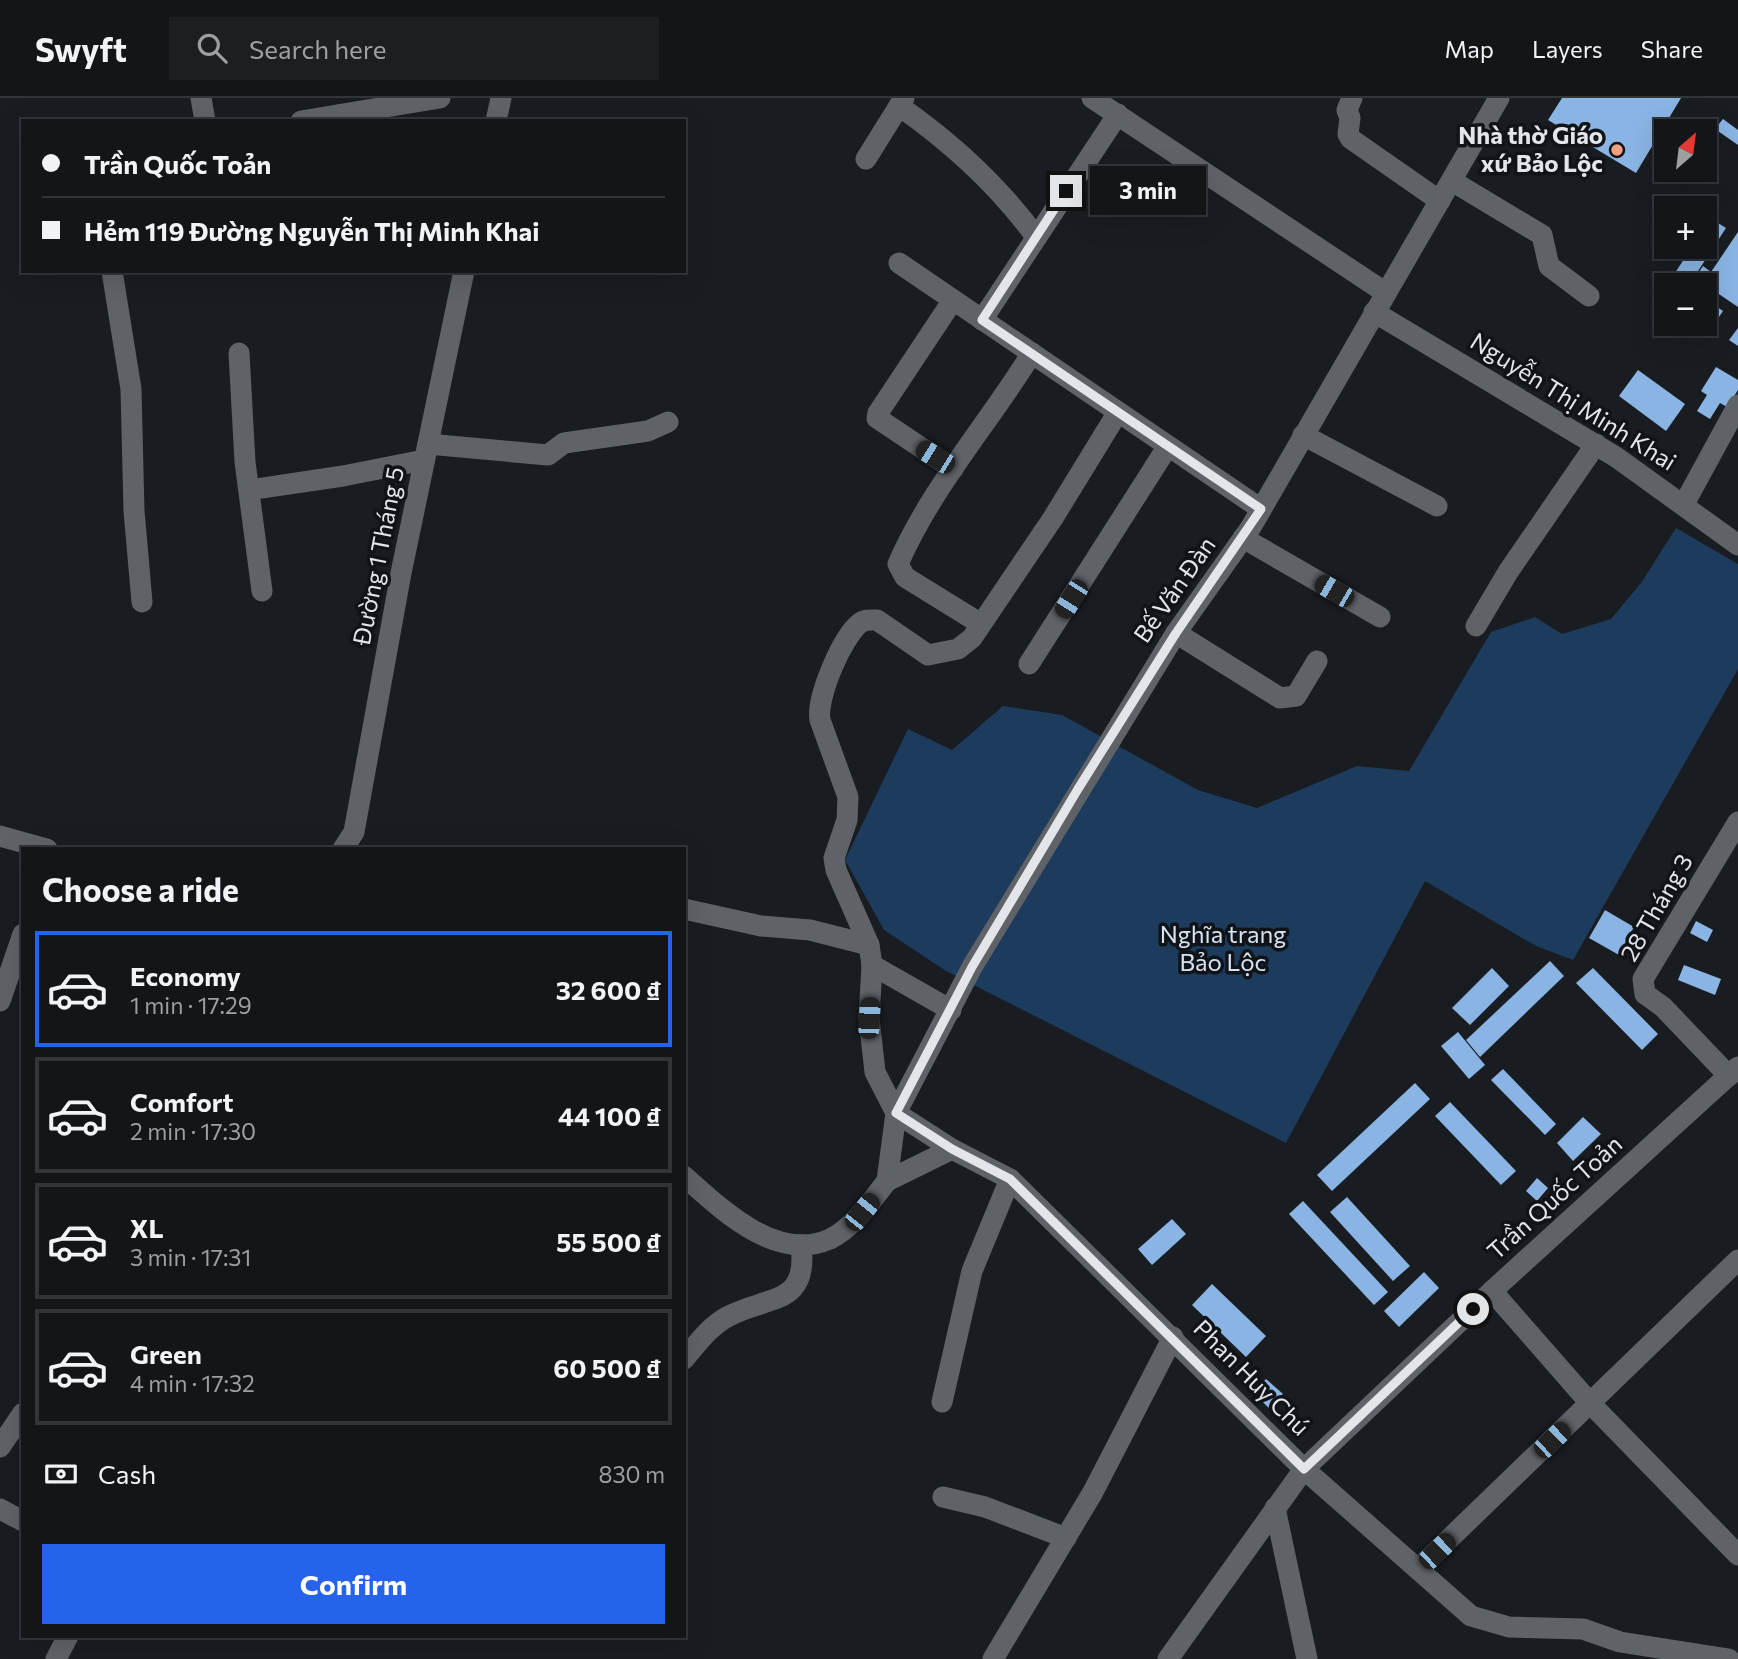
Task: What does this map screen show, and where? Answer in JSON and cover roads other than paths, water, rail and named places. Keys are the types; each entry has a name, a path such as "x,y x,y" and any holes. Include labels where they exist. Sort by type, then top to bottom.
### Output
{"street":[{"path":"201,98 205,119"},
{"path":"313,119 440,98"},
{"path":"496,119 501,98"},
{"path":"1092,98 1386,293"},
{"path":"1352,98 1347,110 1350,118 1348,134 1351,139 1440,201"},
{"name":"Bế Văn Đàn","path":"896,1113 972,967 1176,633 1261,509 1499,98"},
{"path":"866,159 901,102 1003,193 1037,237"},
{"path":"982,320 1118,114"},
{"path":"1452,181 1542,235 1549,266 1589,296"},
{"path":"899,263 1261,509"},
{"path":"112,273 131,389 134,511 142,603"},
{"name":"Đường 1 Tháng 5","path":"344,847 354,832 426,452 464,273"},
{"path":"953,300 878,412 877,418 953,469"},
{"name":"Nguyễn Thị Minh Khai","path":"1374,312 1596,444 1684,504 1738,545"},
{"path":"239,353 249,490 262,591"},
{"path":"981,624 905,577 898,564 910,537 953,469 1032,353"},
{"path":"1684,504 1738,405"},
{"path":"887,1181 896,1113 875,1072 869,1018 870,955 836,870 837,844 849,811 845,782 818,710 823,686 853,632 859,624 867,620 877,621 928,655 958,649 981,624 1118,412"},
{"path":"249,490 343,476 426,452 548,455 564,443 648,432 668,422"},
{"path":"1303,435 1437,506"},
{"path":"1476,626 1508,572 1596,444"},
{"path":"1029,664 1168,446"},
{"path":"1243,538 1380,617"},
{"path":"1176,633 1280,698 1296,696 1317,661"},
{"name":"28 Tháng 3","path":"1733,1071 1645,994 1643,979 1738,822"},
{"path":"0,836 40,847"},
{"path":"686,909 761,926 810,930 870,955 950,1010"},
{"path":"9,996 21,943"},
{"name":"Trần Quốc Toản","path":"1168,1659 1304,1469 1492,1291 1733,1071"},
{"name":"Phan Huy Chú","path":"896,1113 952,1149 1010,1179 1304,1469 1471,1616 1509,1627 1583,1629 1620,1642 1729,1659"},
{"path":"686,1178 760,1235 801,1245 831,1238 862,1212 887,1181 952,1149"},
{"path":"942,1402 972,1271 1010,1179"},
{"path":"686,1357 712,1327 727,1317 783,1297 791,1290 804,1269 801,1245"},
{"path":"1418,1569 1738,1260"},
{"path":"1492,1291 1590,1403 1738,1555"},
{"path":"993,1659 1066,1538 1173,1338"},
{"path":"0,1447 21,1416"},
{"path":"943,1497 985,1507 1066,1538"},
{"path":"1275,1508 1307,1659"},
{"path":"0,1509 21,1520"},
{"path":"56,1659 67,1638"}],"place":[{"name":"Nhà thờ Giáo xứ Bảo Lộc","path":"1617,150"}],"park label":[{"name":"Nghĩa trang Bảo Lộc","path":"1223,949"}]}
